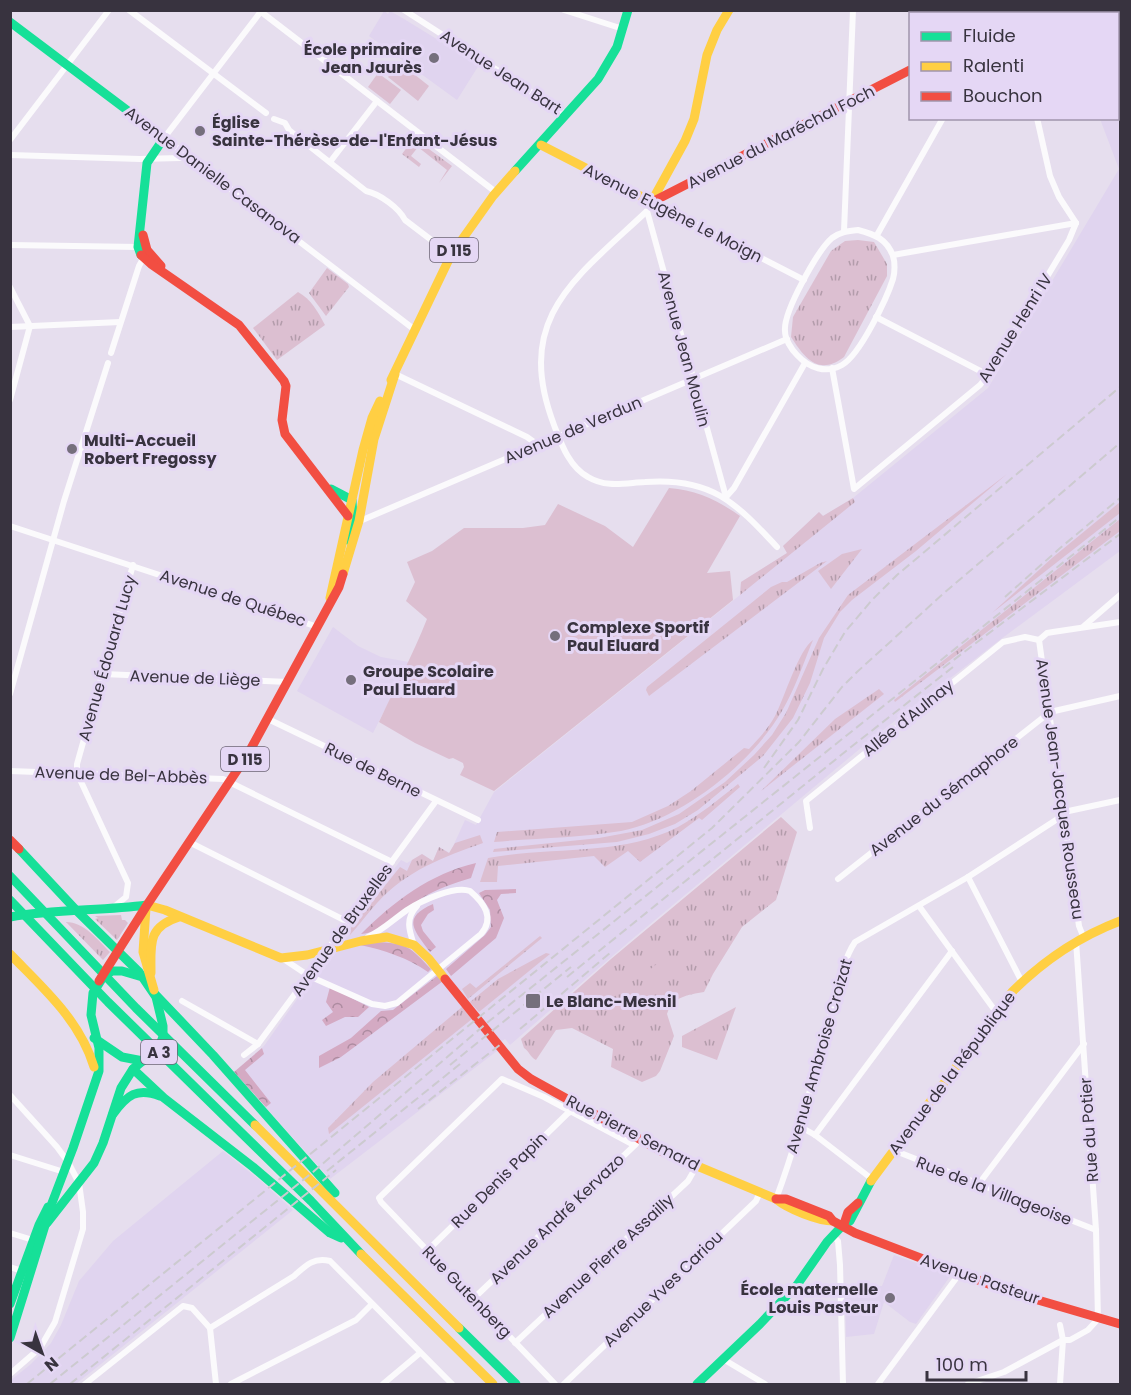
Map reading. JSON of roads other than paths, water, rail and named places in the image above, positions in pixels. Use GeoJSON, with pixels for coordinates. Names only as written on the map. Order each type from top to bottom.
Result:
{"type":"FeatureCollection","features":[{"type":"Feature","properties":{"kind":"main road","name":"D 115"},"geometry":{"type":"LineString","coordinates":[[329,604],[331,586],[354,518],[352,500],[372,418],[451,255],[477,216],[607,67],[623,29],[628,10]]}},
{"type":"Feature","properties":{"kind":"main road"},"geometry":{"type":"LineString","coordinates":[[652,202],[663,191],[694,119],[707,55],[717,30],[729,10]]}},
{"type":"Feature","properties":{"kind":"main road","name":"Avenue Danielle Casanova"},"geometry":{"type":"LineString","coordinates":[[10,22],[164,138]]}},
{"type":"Feature","properties":{"kind":"main road","name":"Avenue du Maréchal Foch"},"geometry":{"type":"LineString","coordinates":[[663,191],[849,103],[909,71]]}},
{"type":"Feature","properties":{"kind":"main road"},"geometry":{"type":"LineString","coordinates":[[164,138],[148,159],[144,181],[143,250],[173,279],[239,325],[284,381],[286,386],[283,428],[285,434],[354,518]]}},
{"type":"Feature","properties":{"kind":"main road","name":"Avenue Eugène Le Moign"},"geometry":{"type":"LineString","coordinates":[[541,145],[652,202]]}},
{"type":"Feature","properties":{"kind":"main road","name":"D 115"},"geometry":{"type":"LineString","coordinates":[[99,981],[230,782],[268,719],[339,587],[374,439],[395,374]]}},
{"type":"Feature","properties":{"kind":"main road"},"geometry":{"type":"LineString","coordinates":[[329,488],[352,500]]}},
{"type":"Feature","properties":{"kind":"main road"},"geometry":{"type":"LineString","coordinates":[[10,838],[76,910],[146,978]]}},
{"type":"Feature","properties":{"kind":"main road","name":"A 3"},"geometry":{"type":"LineString","coordinates":[[10,876],[136,1008],[325,1188]]}},
{"type":"Feature","properties":{"kind":"main road"},"geometry":{"type":"LineString","coordinates":[[53,884],[83,904],[108,910]]}},
{"type":"Feature","properties":{"kind":"main road","name":"A 3"},"geometry":{"type":"LineString","coordinates":[[10,900],[108,1002],[493,1384]]}},
{"type":"Feature","properties":{"kind":"main road","name":"D 115"},"geometry":{"type":"LineString","coordinates":[[147,905],[143,952],[146,978],[155,994]]}},
{"type":"Feature","properties":{"kind":"main road"},"geometry":{"type":"LineString","coordinates":[[10,915],[108,910],[147,905],[165,910],[281,958],[307,955],[361,941],[387,937],[414,945]]}},
{"type":"Feature","properties":{"kind":"main road"},"geometry":{"type":"LineString","coordinates":[[146,978],[152,936],[157,926],[179,916]]}},
{"type":"Feature","properties":{"kind":"main road","name":"Avenue de la République"},"geometry":{"type":"LineString","coordinates":[[697,1384],[796,1287],[843,1225],[844,1217],[858,1203],[893,1150],[996,1012],[1022,982],[1048,959],[1079,938],[1120,921]]}},
{"type":"Feature","properties":{"kind":"main road","name":"Rue Pierre Semard"},"geometry":{"type":"LineString","coordinates":[[414,945],[429,958],[518,1069],[531,1079],[637,1142],[760,1192],[783,1205],[825,1221],[843,1225]]}},
{"type":"Feature","properties":{"kind":"main road"},"geometry":{"type":"LineString","coordinates":[[10,954],[64,1012],[131,1065],[166,1100],[253,1167],[330,1233],[347,1240]]}},
{"type":"Feature","properties":{"kind":"main road"},"geometry":{"type":"LineString","coordinates":[[10,1304],[39,1225],[68,1162],[99,1070],[97,1039],[90,1009],[91,999],[99,981],[111,970],[127,970],[146,978]]}},
{"type":"Feature","properties":{"kind":"main road"},"geometry":{"type":"LineString","coordinates":[[155,994],[213,1054],[325,1188],[336,1194],[338,1209],[516,1384]]}},
{"type":"Feature","properties":{"kind":"main road"},"geometry":{"type":"LineString","coordinates":[[47,1223],[76,1179],[99,1152],[120,1088],[131,1065],[143,1061],[154,1053],[164,1038],[155,994]]}},
{"type":"Feature","properties":{"kind":"main road"},"geometry":{"type":"LineString","coordinates":[[64,1012],[92,1054],[95,1082]]}},
{"type":"Feature","properties":{"kind":"main road"},"geometry":{"type":"LineString","coordinates":[[112,1114],[123,1100],[133,1094],[150,1092],[166,1100]]}},
{"type":"Feature","properties":{"kind":"main road"},"geometry":{"type":"LineString","coordinates":[[10,1338],[47,1223],[50,1205]]}},
{"type":"Feature","properties":{"kind":"main road","name":"Avenue Pasteur"},"geometry":{"type":"LineString","coordinates":[[843,1225],[1007,1291],[1120,1324]]}},
{"type":"Feature","properties":{"kind":"street"},"geometry":{"type":"LineString","coordinates":[[10,140],[109,10]]}},
{"type":"Feature","properties":{"kind":"street"},"geometry":{"type":"LineString","coordinates":[[129,10],[266,113]]}},
{"type":"Feature","properties":{"kind":"street","name":"Avenue Jean Bart"},"geometry":{"type":"LineString","coordinates":[[404,10],[567,115]]}},
{"type":"Feature","properties":{"kind":"street"},"geometry":{"type":"LineString","coordinates":[[564,10],[623,29]]}},
{"type":"Feature","properties":{"kind":"street"},"geometry":{"type":"LineString","coordinates":[[844,231],[853,10]]}},
{"type":"Feature","properties":{"kind":"street"},"geometry":{"type":"LineString","coordinates":[[164,138],[261,11],[497,193]]}},
{"type":"Feature","properties":{"kind":"street"},"geometry":{"type":"LineString","coordinates":[[330,162],[377,101]]}},
{"type":"Feature","properties":{"kind":"street"},"geometry":{"type":"LineString","coordinates":[[273,119],[285,123],[289,130],[366,191],[375,193],[402,214],[405,220],[451,255]]}},
{"type":"Feature","properties":{"kind":"street"},"geometry":{"type":"LineString","coordinates":[[877,235],[942,120]]}},
{"type":"Feature","properties":{"kind":"street"},"geometry":{"type":"LineString","coordinates":[[893,255],[1076,223],[1059,197],[1050,176],[1037,120]]}},
{"type":"Feature","properties":{"kind":"street","name":"Avenue Danielle Casanova"},"geometry":{"type":"LineString","coordinates":[[164,138],[415,330]]}},
{"type":"Feature","properties":{"kind":"street"},"geometry":{"type":"LineString","coordinates":[[10,155],[148,159],[180,158],[184,154]]}},
{"type":"Feature","properties":{"kind":"street"},"geometry":{"type":"LineString","coordinates":[[652,202],[647,211],[591,263],[562,296],[549,318],[540,351],[541,371],[544,394],[559,437],[572,463],[586,477],[611,485],[669,480],[685,482],[726,497],[747,515],[777,547]]}},
{"type":"Feature","properties":{"kind":"street","name":"Avenue Eugène Le Moign"},"geometry":{"type":"LineString","coordinates":[[652,202],[804,280]]}},
{"type":"Feature","properties":{"kind":"street","name":"Avenue Jean Moulin"},"geometry":{"type":"LineString","coordinates":[[647,211],[726,497]]}},
{"type":"Feature","properties":{"kind":"street","name":"Avenue Henri IV"},"geometry":{"type":"LineString","coordinates":[[832,368],[854,489],[953,408],[988,375],[1069,240],[1076,223]]}},
{"type":"Feature","properties":{"kind":"street"},"geometry":{"type":"LineString","coordinates":[[858,230],[877,235],[893,255],[894,278],[876,317],[854,354],[844,365],[825,370],[805,363],[795,353],[787,339],[785,331],[787,315],[822,248],[844,231],[858,230]]}},
{"type":"Feature","properties":{"kind":"street"},"geometry":{"type":"LineString","coordinates":[[10,245],[143,250],[111,353]]}},
{"type":"Feature","properties":{"kind":"street"},"geometry":{"type":"LineString","coordinates":[[10,287],[30,326],[10,400]]}},
{"type":"Feature","properties":{"kind":"street"},"geometry":{"type":"LineString","coordinates":[[876,317],[988,375]]}},
{"type":"Feature","properties":{"kind":"street"},"geometry":{"type":"LineString","coordinates":[[10,327],[120,322]]}},
{"type":"Feature","properties":{"kind":"street","name":"Avenue de Verdun"},"geometry":{"type":"LineString","coordinates":[[354,518],[559,437],[787,339]]}},
{"type":"Feature","properties":{"kind":"street"},"geometry":{"type":"LineString","coordinates":[[10,694],[53,539],[108,363]]}},
{"type":"Feature","properties":{"kind":"street"},"geometry":{"type":"LineString","coordinates":[[726,497],[734,488],[805,363]]}},
{"type":"Feature","properties":{"kind":"street"},"geometry":{"type":"LineString","coordinates":[[395,374],[527,437],[538,445]]}},
{"type":"Feature","properties":{"kind":"street","name":"Avenue de Québec"},"geometry":{"type":"LineString","coordinates":[[10,526],[318,627]]}},
{"type":"Feature","properties":{"kind":"street","name":"Avenue Édouard Lucy"},"geometry":{"type":"LineString","coordinates":[[77,773],[77,764],[133,565]]}},
{"type":"Feature","properties":{"kind":"street"},"geometry":{"type":"LineString","coordinates":[[1084,627],[1120,595]]}},
{"type":"Feature","properties":{"kind":"street"},"geometry":{"type":"LineString","coordinates":[[1039,640],[1047,633],[1120,622]]}},
{"type":"Feature","properties":{"kind":"street","name":"Allée d'Aulnay"},"geometry":{"type":"LineString","coordinates":[[810,828],[806,801],[1003,642],[1025,637],[1039,640]]}},
{"type":"Feature","properties":{"kind":"street","name":"Avenue Jean-Jacques Rousseau"},"geometry":{"type":"LineString","coordinates":[[1039,640],[1079,938]]}},
{"type":"Feature","properties":{"kind":"street","name":"Avenue de Liège"},"geometry":{"type":"LineString","coordinates":[[103,674],[288,682]]}},
{"type":"Feature","properties":{"kind":"street"},"geometry":{"type":"LineString","coordinates":[[1050,712],[1120,696]]}},
{"type":"Feature","properties":{"kind":"street","name":"Avenue du Sémaphore"},"geometry":{"type":"LineString","coordinates":[[838,879],[1050,712]]}},
{"type":"Feature","properties":{"kind":"street","name":"Rue de Berne"},"geometry":{"type":"LineString","coordinates":[[268,719],[478,820]]}},
{"type":"Feature","properties":{"kind":"street","name":"Avenue de Bel-Abbès"},"geometry":{"type":"LineString","coordinates":[[10,771],[223,779],[392,862]]}},
{"type":"Feature","properties":{"kind":"street"},"geometry":{"type":"LineString","coordinates":[[77,773],[128,883],[126,897],[118,905],[108,910]]}},
{"type":"Feature","properties":{"kind":"street","name":"Avenue Ambroise Croizat"},"geometry":{"type":"LineString","coordinates":[[776,1199],[850,949],[855,942],[969,877],[1064,814],[1120,800]]}},
{"type":"Feature","properties":{"kind":"street","name":"Avenue de Bruxelles"},"geometry":{"type":"LineString","coordinates":[[244,1055],[258,1044],[435,801]]}},
{"type":"Feature","properties":{"kind":"street"},"geometry":{"type":"LineString","coordinates":[[189,843],[348,922]]}},
{"type":"Feature","properties":{"kind":"street"},"geometry":{"type":"LineString","coordinates":[[969,877],[1022,982]]}},
{"type":"Feature","properties":{"kind":"street"},"geometry":{"type":"LineString","coordinates":[[281,958],[309,976],[372,1004],[389,1006],[397,1003],[481,934],[488,923],[486,911],[473,893],[466,889],[456,889],[405,912],[382,930],[361,941]]}},
{"type":"Feature","properties":{"kind":"street"},"geometry":{"type":"LineString","coordinates":[[414,945],[408,925],[410,915],[420,904]]}},
{"type":"Feature","properties":{"kind":"street"},"geometry":{"type":"LineString","coordinates":[[919,906],[996,1012]]}},
{"type":"Feature","properties":{"kind":"street","name":"Rue du Potier"},"geometry":{"type":"LineString","coordinates":[[1079,938],[1096,1230],[1098,1319]]}},
{"type":"Feature","properties":{"kind":"street"},"geometry":{"type":"LineString","coordinates":[[815,1134],[952,951]]}},
{"type":"Feature","properties":{"kind":"street"},"geometry":{"type":"LineString","coordinates":[[182,1002],[258,1044]]}},
{"type":"Feature","properties":{"kind":"street"},"geometry":{"type":"LineString","coordinates":[[978,1185],[1084,1044]]}},
{"type":"Feature","properties":{"kind":"street","name":"Rue Pierre Semard"},"geometry":{"type":"LineString","coordinates":[[379,1199],[384,1191],[502,1079],[637,1142]]}},
{"type":"Feature","properties":{"kind":"street"},"geometry":{"type":"LineString","coordinates":[[10,1095],[68,1162],[76,1179],[83,1212],[83,1229],[55,1322],[40,1348],[10,1374]]}},
{"type":"Feature","properties":{"kind":"street","name":"Rue Denis Papin"},"geometry":{"type":"LineString","coordinates":[[427,1251],[572,1111]]}},
{"type":"Feature","properties":{"kind":"street"},"geometry":{"type":"LineString","coordinates":[[799,1126],[815,1134],[872,1179]]}},
{"type":"Feature","properties":{"kind":"street","name":"Avenue André Kervazo"},"geometry":{"type":"LineString","coordinates":[[473,1299],[637,1142]]}},
{"type":"Feature","properties":{"kind":"street","name":"Rue de la Villageoise"},"geometry":{"type":"LineString","coordinates":[[893,1150],[1096,1230]]}},
{"type":"Feature","properties":{"kind":"street"},"geometry":{"type":"LineString","coordinates":[[10,1155],[64,1172],[76,1179]]}},
{"type":"Feature","properties":{"kind":"street","name":"Avenue Pierre Assailly"},"geometry":{"type":"LineString","coordinates":[[515,1342],[688,1181],[696,1167]]}},
{"type":"Feature","properties":{"kind":"street","name":"Avenue Yves Cariou"},"geometry":{"type":"LineString","coordinates":[[564,1384],[756,1201],[760,1192]]}},
{"type":"Feature","properties":{"kind":"street","name":"Rue Gutenberg"},"geometry":{"type":"LineString","coordinates":[[379,1199],[555,1384]]}},
{"type":"Feature","properties":{"kind":"street"},"geometry":{"type":"LineString","coordinates":[[10,1233],[33,1240]]}},
{"type":"Feature","properties":{"kind":"street"},"geometry":{"type":"LineString","coordinates":[[833,1236],[838,1241],[840,1265],[843,1384]]}},
{"type":"Feature","properties":{"kind":"street"},"geometry":{"type":"LineString","coordinates":[[210,1328],[321,1258],[330,1261],[452,1384]]}},
{"type":"Feature","properties":{"kind":"street"},"geometry":{"type":"LineString","coordinates":[[10,1267],[22,1270]]}},
{"type":"Feature","properties":{"kind":"street"},"geometry":{"type":"LineString","coordinates":[[878,1384],[960,1274]]}},
{"type":"Feature","properties":{"kind":"street"},"geometry":{"type":"LineString","coordinates":[[231,1384],[356,1320],[372,1304]]}},
{"type":"Feature","properties":{"kind":"street"},"geometry":{"type":"LineString","coordinates":[[85,1384],[183,1306],[192,1308],[210,1328],[216,1384]]}},
{"type":"Feature","properties":{"kind":"street"},"geometry":{"type":"LineString","coordinates":[[968,1384],[1013,1368],[1063,1340],[1070,1340],[1088,1330],[1098,1319]]}},
{"type":"Feature","properties":{"kind":"street"},"geometry":{"type":"LineString","coordinates":[[1060,1325],[1063,1340],[1060,1384]]}},
{"type":"Feature","properties":{"kind":"street"},"geometry":{"type":"LineString","coordinates":[[386,1382],[420,1353]]}},
{"type":"Feature","properties":{"kind":"street"},"geometry":{"type":"LineString","coordinates":[[723,1359],[765,1384]]}},
{"type":"Feature","properties":{"kind":"railway"},"geometry":{"type":"LineString","coordinates":[[764,768],[798,720],[823,669],[845,632],[872,600],[897,575],[1120,387]]}},
{"type":"Feature","properties":{"kind":"railway"},"geometry":{"type":"LineString","coordinates":[[27,1384],[712,828],[799,742],[842,687],[857,672],[944,593],[1120,443]]}},
{"type":"Feature","properties":{"kind":"railway"},"geometry":{"type":"LineString","coordinates":[[1005,597],[1120,498]]}},
{"type":"Feature","properties":{"kind":"railway"},"geometry":{"type":"LineString","coordinates":[[50,1384],[313,1172],[488,1022],[1120,517]]}},
{"type":"Feature","properties":{"kind":"railway"},"geometry":{"type":"LineString","coordinates":[[943,668],[1120,534]]}},
{"type":"Feature","properties":{"kind":"railway"},"geometry":{"type":"LineString","coordinates":[[567,977],[953,667]]}},
{"type":"Feature","properties":{"kind":"railway"},"geometry":{"type":"LineString","coordinates":[[520,1029],[610,953]]}},
{"type":"Feature","properties":{"kind":"railway"},"geometry":{"type":"LineString","coordinates":[[450,1065],[571,967]]}},
{"type":"Feature","properties":{"kind":"railway"},"geometry":{"type":"LineString","coordinates":[[418,1109],[501,1044]]}},
{"type":"Feature","properties":{"kind":"railway"},"geometry":{"type":"LineString","coordinates":[[327,1171],[460,1064]]}},
{"type":"Feature","properties":{"kind":"railway"},"geometry":{"type":"LineString","coordinates":[[70,1384],[336,1170]]}},
{"type":"Feature","properties":{"kind":"place","name":"École primaire Jean Jaurès"},"geometry":{"type":"Point","coordinates":[434,58]}},
{"type":"Feature","properties":{"kind":"place","name":"Église Sainte-Thérèse-de-l'Enfant-Jésus"},"geometry":{"type":"Point","coordinates":[200,131]}},
{"type":"Feature","properties":{"kind":"place","name":"Multi-Accueil Robert Fregossy"},"geometry":{"type":"Point","coordinates":[72,449]}},
{"type":"Feature","properties":{"kind":"place","name":"Complexe Sportif Paul Eluard"},"geometry":{"type":"Point","coordinates":[555,636]}},
{"type":"Feature","properties":{"kind":"place","name":"Groupe Scolaire Paul Eluard"},"geometry":{"type":"Point","coordinates":[351,680]}},
{"type":"Feature","properties":{"kind":"place","name":"Le Blanc-Mesnil"},"geometry":{"type":"Point","coordinates":[533,1001]}},
{"type":"Feature","properties":{"kind":"place","name":"École maternelle Louis Pasteur"},"geometry":{"type":"Point","coordinates":[890,1298]}}]}
